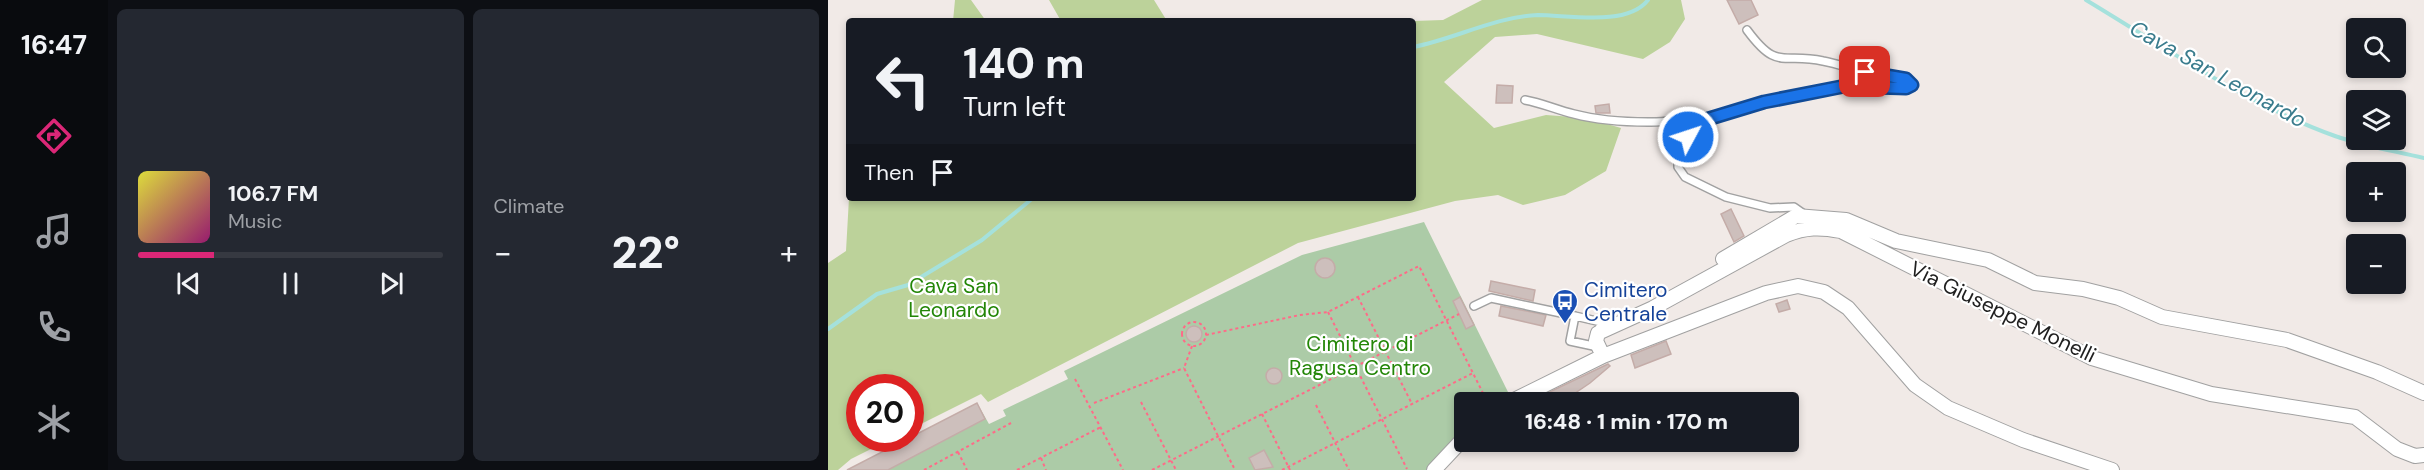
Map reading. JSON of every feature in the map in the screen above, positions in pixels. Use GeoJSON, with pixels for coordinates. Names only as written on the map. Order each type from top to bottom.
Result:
{"type":"FeatureCollection","features":[{"type":"Feature","properties":{"kind":"street"},"geometry":{"type":"LineString","coordinates":[[1653,308],[1667,291],[1751,243],[1787,219],[1806,216],[1846,220],[1896,241],[1988,260],[2035,283],[2084,289],[2119,298],[2162,317],[2287,340],[2377,372],[2424,393]]}},
{"type":"Feature","properties":{"kind":"street","name":"Via Giuseppe Monelli"},"geometry":{"type":"LineString","coordinates":[[1598,333],[1653,308],[1786,235],[1807,227],[1841,231],[2092,358],[2211,394],[2355,417],[2397,449],[2415,456],[2424,455]]}},
{"type":"Feature","properties":{"kind":"street"},"geometry":{"type":"LineString","coordinates":[[1528,392],[1600,352],[1766,293],[1798,286],[1811,288],[1836,298],[1848,308],[1907,377],[1948,408],[2023,440],[2112,470]]}},
{"type":"Feature","properties":{"kind":"street"},"geometry":{"type":"LineString","coordinates":[[1598,333],[1600,352]]}},
{"type":"Feature","properties":{"kind":"street"},"geometry":{"type":"LineString","coordinates":[[1434,470],[1454,449]]}},
{"type":"Feature","properties":{"kind":"lane"},"geometry":{"type":"LineString","coordinates":[[1747,30],[1761,50],[1779,59],[1821,60],[1865,72],[1906,79],[1912,85],[1906,88],[1845,86],[1764,102],[1708,119],[1688,137],[1678,154],[1678,167],[1685,177],[1726,197],[1770,208],[1794,207],[1806,216]]}},
{"type":"Feature","properties":{"kind":"lane"},"geometry":{"type":"LineString","coordinates":[[1525,100],[1548,104],[1574,114],[1610,119],[1650,122],[1691,116],[1708,119]]}},
{"type":"Feature","properties":{"kind":"lane"},"geometry":{"type":"LineString","coordinates":[[1474,306],[1491,298],[1575,316],[1601,322],[1598,333]]}},
{"type":"Feature","properties":{"kind":"lane"},"geometry":{"type":"LineString","coordinates":[[1575,316],[1570,341],[1600,352]]}},
{"type":"Feature","properties":{"kind":"path"},"geometry":{"type":"LineString","coordinates":[[1206,335],[1300,315],[1328,312],[1419,266],[1482,392]]}},
{"type":"Feature","properties":{"kind":"path"},"geometry":{"type":"LineString","coordinates":[[1358,297],[1412,404]]}},
{"type":"Feature","properties":{"kind":"path"},"geometry":{"type":"LineString","coordinates":[[1328,312],[1407,469]]}},
{"type":"Feature","properties":{"kind":"path"},"geometry":{"type":"LineString","coordinates":[[1152,470],[1459,314]]}},
{"type":"Feature","properties":{"kind":"path"},"geometry":{"type":"LineString","coordinates":[[1197,322],[1204,327],[1206,335],[1203,342],[1192,346],[1182,339],[1182,332],[1186,325],[1197,322]]}},
{"type":"Feature","properties":{"kind":"path"},"geometry":{"type":"LineString","coordinates":[[1192,346],[1184,368],[1235,470]]}},
{"type":"Feature","properties":{"kind":"path"},"geometry":{"type":"LineString","coordinates":[[1094,403],[1184,368]]}},
{"type":"Feature","properties":{"kind":"path"},"geometry":{"type":"LineString","coordinates":[[1282,470],[1473,373]]}},
{"type":"Feature","properties":{"kind":"path"},"geometry":{"type":"LineString","coordinates":[[1075,379],[1123,470]]}},
{"type":"Feature","properties":{"kind":"path"},"geometry":{"type":"LineString","coordinates":[[1141,402],[1176,470]]}},
{"type":"Feature","properties":{"kind":"path"},"geometry":{"type":"LineString","coordinates":[[1316,405],[1349,470]]}},
{"type":"Feature","properties":{"kind":"path"},"geometry":{"type":"LineString","coordinates":[[1262,414],[1289,468]]}},
{"type":"Feature","properties":{"kind":"path"},"geometry":{"type":"LineString","coordinates":[[924,470],[1011,423]]}},
{"type":"Feature","properties":{"kind":"path"},"geometry":{"type":"LineString","coordinates":[[1017,470],[1101,428]]}},
{"type":"Feature","properties":{"kind":"path"},"geometry":{"type":"LineString","coordinates":[[958,452],[967,470]]}},
{"type":"Feature","properties":{"kind":"path"},"geometry":{"type":"LineString","coordinates":[[1041,458],[1046,470]]}},
{"type":"Feature","properties":{"kind":"green space"},"geometry":{"type":"Polygon","coordinates":[[[955,0],[971,0],[984,18],[953,18],[955,0]]]}},
{"type":"Feature","properties":{"kind":"green space"},"geometry":{"type":"Polygon","coordinates":[[[1049,0],[1154,0],[1165,18],[1059,18],[1049,0]]]}},
{"type":"Feature","properties":{"kind":"green space","name":"Cava San Leonardo"},"geometry":{"type":"Polygon","coordinates":[[[1482,0],[1681,0],[1685,19],[1670,42],[1643,59],[1537,34],[1495,37],[1444,82],[1494,128],[1546,115],[1586,118],[1621,128],[1606,171],[1565,195],[1523,205],[1498,195],[1455,201],[1298,243],[988,402],[981,394],[924,422],[924,374],[846,374],[846,452],[865,452],[851,459],[838,470],[828,470],[828,263],[846,251],[849,201],[1416,201],[1416,21],[1443,20],[1482,0]]]}},
{"type":"Feature","properties":{"kind":"green space","name":"Cimitero di Ragusa Centro"},"geometry":{"type":"Polygon","coordinates":[[[1424,222],[1508,392],[1454,392],[1454,442],[1426,470],[849,470],[883,452],[924,452],[924,431],[977,403],[989,424],[1006,416],[1003,410],[1068,379],[1064,371],[1302,255],[1424,222]]]}},
{"type":"Feature","properties":{"kind":"building"},"geometry":{"type":"Polygon","coordinates":[[[1727,0],[1751,0],[1758,15],[1739,24],[1727,0]]]}},
{"type":"Feature","properties":{"kind":"building"},"geometry":{"type":"Polygon","coordinates":[[[1497,85],[1513,86],[1512,103],[1496,103],[1497,85]]]}},
{"type":"Feature","properties":{"kind":"building"},"geometry":{"type":"Polygon","coordinates":[[[1609,104],[1610,113],[1596,113],[1595,106],[1609,104]]]}},
{"type":"Feature","properties":{"kind":"building"},"geometry":{"type":"Polygon","coordinates":[[[1731,209],[1744,236],[1734,242],[1721,214],[1731,209]]]}},
{"type":"Feature","properties":{"kind":"building"},"geometry":{"type":"Polygon","coordinates":[[[1325,258],[1332,261],[1335,268],[1332,275],[1325,278],[1318,275],[1315,268],[1318,261],[1325,258]]]}},
{"type":"Feature","properties":{"kind":"building"},"geometry":{"type":"Polygon","coordinates":[[[1491,281],[1535,290],[1533,301],[1489,291],[1491,281]]]}},
{"type":"Feature","properties":{"kind":"building"},"geometry":{"type":"Polygon","coordinates":[[[1460,297],[1474,325],[1466,329],[1453,301],[1460,297]]]}},
{"type":"Feature","properties":{"kind":"building"},"geometry":{"type":"Polygon","coordinates":[[[1787,300],[1790,309],[1779,312],[1776,304],[1787,300]]]}},
{"type":"Feature","properties":{"kind":"building"},"geometry":{"type":"Polygon","coordinates":[[[1501,306],[1546,315],[1543,326],[1499,316],[1501,306]]]}},
{"type":"Feature","properties":{"kind":"building"},"geometry":{"type":"Polygon","coordinates":[[[1191,326],[1197,326],[1202,334],[1200,340],[1191,342],[1186,337],[1186,331],[1191,326]]]}},
{"type":"Feature","properties":{"kind":"building"},"geometry":{"type":"Polygon","coordinates":[[[1666,341],[1671,354],[1635,368],[1631,355],[1666,341]]]}},
{"type":"Feature","properties":{"kind":"building"},"geometry":{"type":"Polygon","coordinates":[[[1608,364],[1610,366],[1577,392],[1550,392],[1608,364]]]}},
{"type":"Feature","properties":{"kind":"building"},"geometry":{"type":"Polygon","coordinates":[[[1271,368],[1277,368],[1282,376],[1280,382],[1271,384],[1266,379],[1266,373],[1271,368]]]}},
{"type":"Feature","properties":{"kind":"building"},"geometry":{"type":"Polygon","coordinates":[[[977,403],[985,419],[924,451],[924,430],[977,403]]]}},
{"type":"Feature","properties":{"kind":"building"},"geometry":{"type":"Polygon","coordinates":[[[1264,450],[1273,467],[1255,470],[1249,458],[1264,450]]]}},
{"type":"Feature","properties":{"kind":"building"},"geometry":{"type":"Polygon","coordinates":[[[882,452],[922,452],[888,470],[847,470],[882,452]]]}},
{"type":"Feature","properties":{"kind":"waterway","name":"Cava San Leonardo"},"geometry":{"type":"LineString","coordinates":[[1416,46],[1522,17],[1538,15],[1612,17],[1626,14],[1648,0]]}},
{"type":"Feature","properties":{"kind":"waterway","name":"Cava San Leonardo"},"geometry":{"type":"LineString","coordinates":[[2086,0],[2238,92],[2302,123],[2346,140],[2424,158]]}},
{"type":"Feature","properties":{"kind":"waterway","name":"Cava San Leonardo"},"geometry":{"type":"LineString","coordinates":[[828,329],[877,294],[908,285],[982,240],[1029,201]]}},
{"type":"Feature","properties":{"kind":"place","name":"Cimitero Centrale"},"geometry":{"type":"Point","coordinates":[1565,325]}},
{"type":"Feature","properties":{"kind":"route"},"geometry":{"type":"LineString","coordinates":[[1688,137],[1708,119],[1764,102],[1845,86],[1906,88],[1912,85],[1906,79],[1865,72]]}}]}
